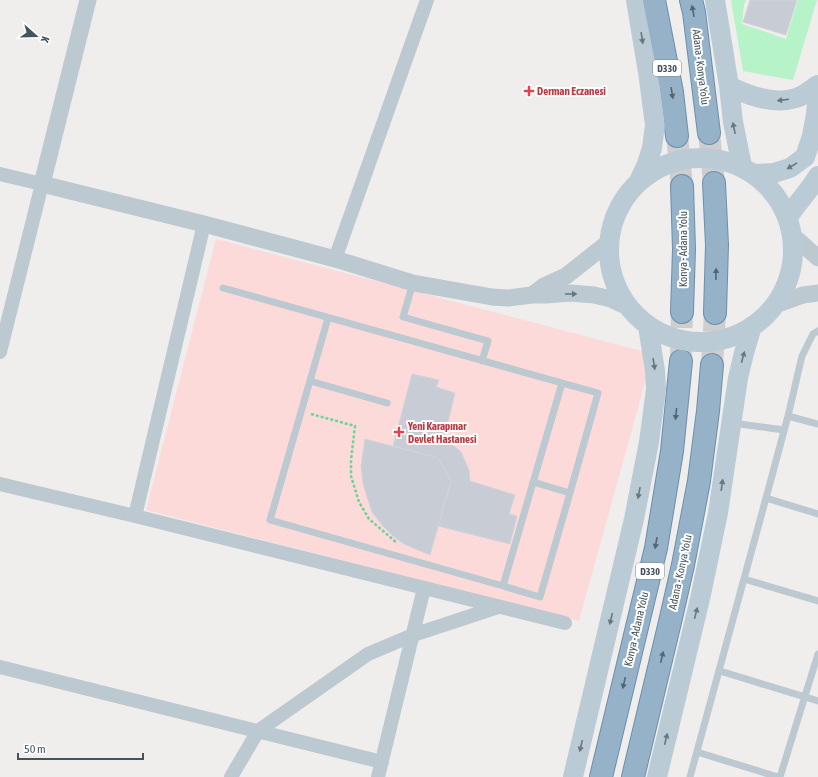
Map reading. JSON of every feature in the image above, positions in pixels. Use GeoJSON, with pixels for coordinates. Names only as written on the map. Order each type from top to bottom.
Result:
{"type":"FeatureCollection","features":[{"type":"Feature","properties":{"kind":"highway","name":"D330"},"geometry":{"type":"LineString","coordinates":[[654,0],[672,92],[677,136]]}},
{"type":"Feature","properties":{"kind":"highway","name":"Adana - Konya Yolu"},"geometry":{"type":"LineString","coordinates":[[691,0],[694,12],[710,133]]}},
{"type":"Feature","properties":{"kind":"highway"},"geometry":{"type":"LineString","coordinates":[[714,183],[717,245],[715,313]]}},
{"type":"Feature","properties":{"kind":"highway","name":"Konya - Adana Yolu"},"geometry":{"type":"LineString","coordinates":[[682,186],[684,249],[682,312]]}},
{"type":"Feature","properties":{"kind":"highway","name":"Konya - Adana Yolu"},"geometry":{"type":"LineString","coordinates":[[601,777],[656,548],[672,451],[681,361]]}},
{"type":"Feature","properties":{"kind":"highway","name":"Adana - Konya Yolu"},"geometry":{"type":"LineString","coordinates":[[633,777],[683,564],[699,481],[712,365]]}},
{"type":"Feature","properties":{"kind":"main road"},"geometry":{"type":"LineString","coordinates":[[636,0],[655,125],[652,148],[640,181]]}},
{"type":"Feature","properties":{"kind":"main road"},"geometry":{"type":"LineString","coordinates":[[715,0],[729,86],[733,122],[748,170]]}},
{"type":"Feature","properties":{"kind":"main road"},"geometry":{"type":"LineString","coordinates":[[729,86],[742,92],[778,101],[797,98],[818,85]]}},
{"type":"Feature","properties":{"kind":"main road"},"geometry":{"type":"LineString","coordinates":[[748,170],[774,173],[790,168],[805,157],[812,136],[818,93]]}},
{"type":"Feature","properties":{"kind":"main road"},"geometry":{"type":"LineString","coordinates":[[689,158],[716,158],[730,161],[748,170],[765,182],[774,192],[782,204],[790,226],[794,244],[793,257],[791,271],[781,297],[763,318],[752,326],[740,333],[714,341],[686,341],[660,333],[648,326],[628,306],[615,283],[611,269],[609,242],[616,215],[622,202],[630,191],[650,173],[675,161],[689,158]]}},
{"type":"Feature","properties":{"kind":"main road"},"geometry":{"type":"LineString","coordinates":[[790,226],[818,176]]}},
{"type":"Feature","properties":{"kind":"main road"},"geometry":{"type":"LineString","coordinates":[[573,777],[634,519],[649,442],[656,389],[655,370],[648,326]]}},
{"type":"Feature","properties":{"kind":"main road"},"geometry":{"type":"LineString","coordinates":[[657,777],[700,599],[718,513],[730,423],[738,378],[752,326]]}},
{"type":"Feature","properties":{"kind":"street"},"geometry":{"type":"LineString","coordinates":[[0,352],[88,0]]}},
{"type":"Feature","properties":{"kind":"street"},"geometry":{"type":"LineString","coordinates":[[335,259],[427,0]]}},
{"type":"Feature","properties":{"kind":"street"},"geometry":{"type":"LineString","coordinates":[[0,174],[204,224],[335,259],[413,283],[503,298],[571,293],[594,295],[611,299],[628,306]]}},
{"type":"Feature","properties":{"kind":"street"},"geometry":{"type":"LineString","coordinates":[[135,516],[204,224]]}},
{"type":"Feature","properties":{"kind":"street"},"geometry":{"type":"LineString","coordinates":[[790,226],[818,258]]}},
{"type":"Feature","properties":{"kind":"street"},"geometry":{"type":"LineString","coordinates":[[532,295],[544,286],[566,276],[609,242]]}},
{"type":"Feature","properties":{"kind":"street"},"geometry":{"type":"LineString","coordinates":[[775,305],[803,295],[818,293]]}},
{"type":"Feature","properties":{"kind":"street"},"geometry":{"type":"LineString","coordinates":[[0,484],[565,622]]}},
{"type":"Feature","properties":{"kind":"street"},"geometry":{"type":"LineString","coordinates":[[378,777],[424,588]]}},
{"type":"Feature","properties":{"kind":"street"},"geometry":{"type":"LineString","coordinates":[[231,777],[258,731],[368,654],[413,635],[498,606]]}},
{"type":"Feature","properties":{"kind":"street"},"geometry":{"type":"LineString","coordinates":[[0,667],[382,762]]}},
{"type":"Feature","properties":{"kind":"lane"},"geometry":{"type":"LineString","coordinates":[[413,283],[403,318],[488,341],[482,361]]}},
{"type":"Feature","properties":{"kind":"lane"},"geometry":{"type":"LineString","coordinates":[[223,288],[598,393],[540,597],[270,520],[328,318]]}},
{"type":"Feature","properties":{"kind":"lane"},"geometry":{"type":"LineString","coordinates":[[690,777],[788,416],[802,356],[813,334],[818,331]]}},
{"type":"Feature","properties":{"kind":"lane"},"geometry":{"type":"LineString","coordinates":[[310,381],[387,403]]}},
{"type":"Feature","properties":{"kind":"lane"},"geometry":{"type":"LineString","coordinates":[[503,586],[562,383]]}},
{"type":"Feature","properties":{"kind":"lane"},"geometry":{"type":"LineString","coordinates":[[788,416],[818,424]]}},
{"type":"Feature","properties":{"kind":"lane"},"geometry":{"type":"LineString","coordinates":[[730,423],[784,430]]}},
{"type":"Feature","properties":{"kind":"lane"},"geometry":{"type":"LineString","coordinates":[[533,482],[570,493]]}},
{"type":"Feature","properties":{"kind":"lane"},"geometry":{"type":"LineString","coordinates":[[766,498],[818,514]]}},
{"type":"Feature","properties":{"kind":"lane"},"geometry":{"type":"LineString","coordinates":[[744,579],[818,601]]}},
{"type":"Feature","properties":{"kind":"lane"},"geometry":{"type":"LineString","coordinates":[[697,752],[779,777],[818,654]]}},
{"type":"Feature","properties":{"kind":"lane"},"geometry":{"type":"LineString","coordinates":[[720,670],[818,701]]}},
{"type":"Feature","properties":{"kind":"path"},"geometry":{"type":"LineString","coordinates":[[301,411],[355,426],[351,460],[351,476],[359,502],[369,519],[399,545],[395,556]]}},
{"type":"Feature","properties":{"kind":"shaded area","name":"Yeni Karapınar Devlet Hastanesi"},"geometry":{"type":"Polygon","coordinates":[[[216,239],[653,354],[579,621],[146,510],[216,239]]]}},
{"type":"Feature","properties":{"kind":"green space"},"geometry":{"type":"Polygon","coordinates":[[[731,0],[746,0],[742,24],[786,39],[798,0],[817,0],[793,80],[743,71],[731,0]]]}},
{"type":"Feature","properties":{"kind":"building"},"geometry":{"type":"Polygon","coordinates":[[[750,0],[797,0],[786,35],[743,22],[750,0]]]}},
{"type":"Feature","properties":{"kind":"building"},"geometry":{"type":"Polygon","coordinates":[[[412,374],[439,380],[436,387],[455,393],[443,442],[453,445],[461,452],[469,470],[470,481],[515,495],[509,514],[517,516],[510,544],[438,526],[451,481],[438,458],[393,446],[412,374]]]}},
{"type":"Feature","properties":{"kind":"building"},"geometry":{"type":"Polygon","coordinates":[[[365,439],[438,458],[451,481],[430,555],[404,544],[393,536],[372,512],[363,483],[361,466],[365,439]]]}},
{"type":"Feature","properties":{"kind":"tunnel"},"geometry":{"type":"LineString","coordinates":[[709,133],[714,183]]}},
{"type":"Feature","properties":{"kind":"tunnel"},"geometry":{"type":"LineString","coordinates":[[677,136],[682,186]]}},
{"type":"Feature","properties":{"kind":"tunnel"},"geometry":{"type":"LineString","coordinates":[[681,361],[682,312]]}},
{"type":"Feature","properties":{"kind":"tunnel"},"geometry":{"type":"LineString","coordinates":[[712,365],[715,313]]}},
{"type":"Feature","properties":{"kind":"place","name":"Derman Eczanesi"},"geometry":{"type":"Point","coordinates":[529,91]}},
{"type":"Feature","properties":{"kind":"place","name":"Yeni Karapınar Devlet Hastanesi"},"geometry":{"type":"Point","coordinates":[399,432]}}]}
